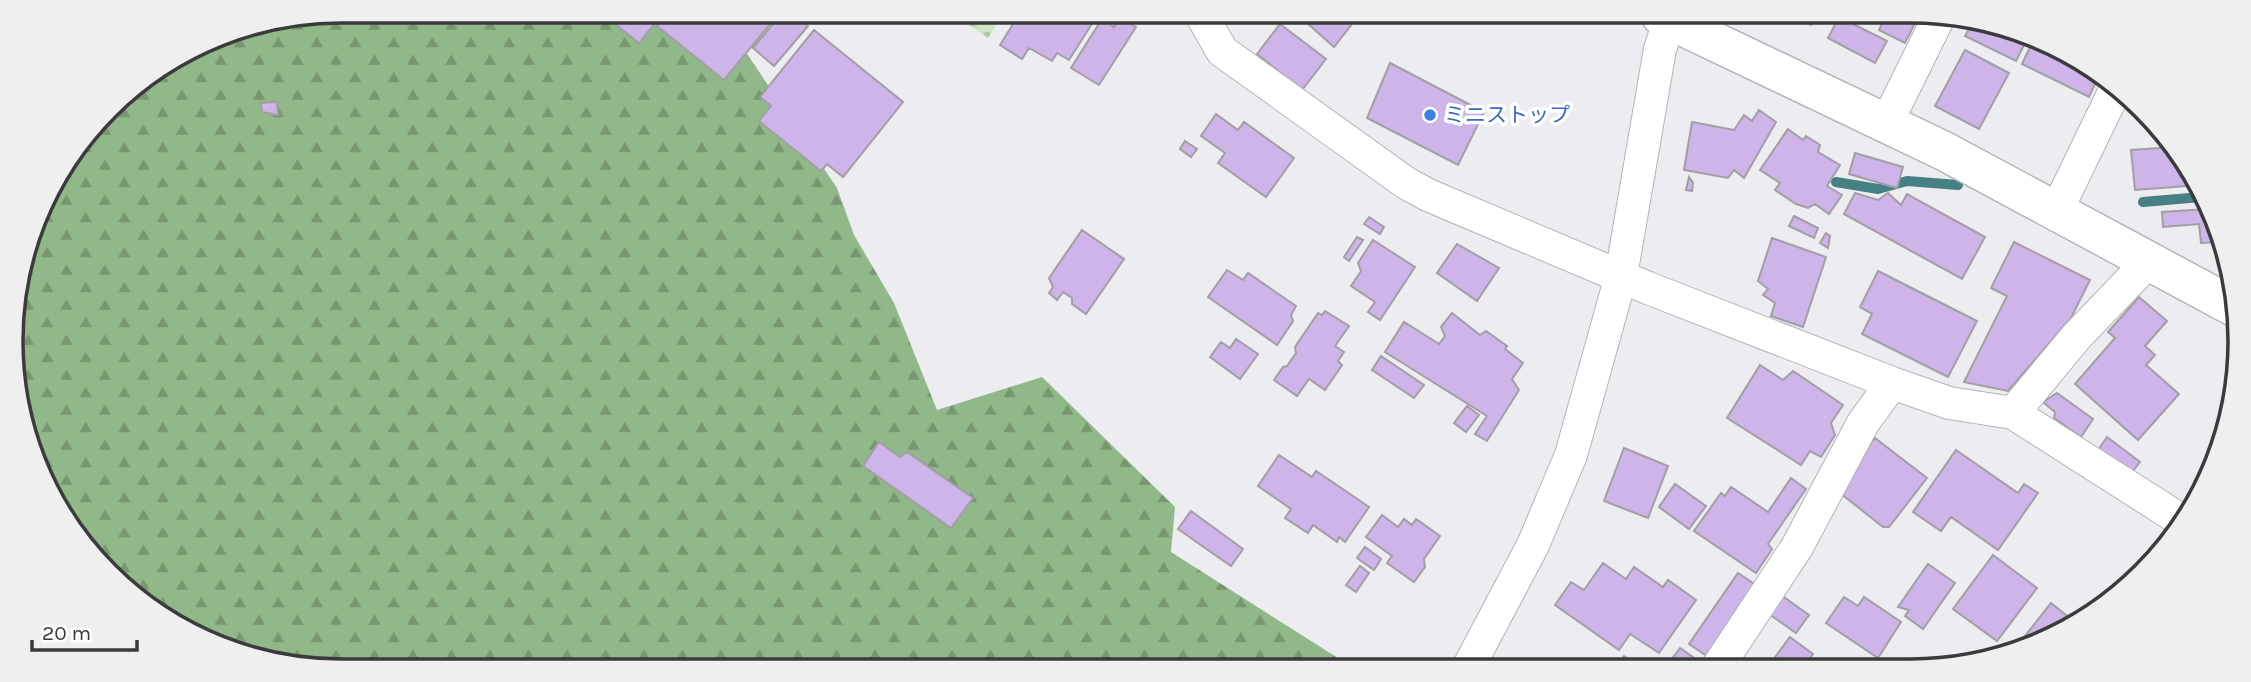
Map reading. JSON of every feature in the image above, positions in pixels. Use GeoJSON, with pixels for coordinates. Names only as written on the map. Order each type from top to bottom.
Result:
{"type":"FeatureCollection","features":[{"type":"Feature","properties":{"kind":"street"},"geometry":{"type":"LineString","coordinates":[[1206,23],[1222,51],[1406,183],[1621,276],[1892,383],[1949,403],[2012,413],[2175,517]]}},
{"type":"Feature","properties":{"kind":"street"},"geometry":{"type":"LineString","coordinates":[[1473,659],[1533,545],[1571,455],[1621,276],[1666,23]]}},
{"type":"Feature","properties":{"kind":"street"},"geometry":{"type":"LineString","coordinates":[[1679,23],[2057,210],[2226,303]]}},
{"type":"Feature","properties":{"kind":"street"},"geometry":{"type":"LineString","coordinates":[[1886,124],[1936,23]]}},
{"type":"Feature","properties":{"kind":"street"},"geometry":{"type":"LineString","coordinates":[[2057,210],[2113,96]]}},
{"type":"Feature","properties":{"kind":"street"},"geometry":{"type":"LineString","coordinates":[[2012,413],[2077,336],[2150,260]]}},
{"type":"Feature","properties":{"kind":"street"},"geometry":{"type":"LineString","coordinates":[[1723,659],[1797,547],[1863,423],[1892,383]]}},
{"type":"Feature","properties":{"kind":"green space"},"geometry":{"type":"Polygon","coordinates":[[[320,23],[726,23],[837,188],[854,235],[894,303],[937,410],[1042,377],[1175,507],[1171,552],[1339,659],[320,659],[279,653],[219,635],[164,606],[116,566],[76,518],[47,463],[25,383],[23,320],[29,279],[40,239],[56,200],[76,164],[102,131],[131,102],[164,76],[219,47],[279,29],[320,23]]]}},
{"type":"Feature","properties":{"kind":"green space"},"geometry":{"type":"Polygon","coordinates":[[[966,23],[998,23],[988,38],[966,23]]]}},
{"type":"Feature","properties":{"kind":"building"},"geometry":{"type":"Polygon","coordinates":[[[614,23],[655,23],[639,43],[614,23]]]}},
{"type":"Feature","properties":{"kind":"building"},"geometry":{"type":"Polygon","coordinates":[[[660,23],[771,23],[724,80],[657,26],[660,23]]]}},
{"type":"Feature","properties":{"kind":"building"},"geometry":{"type":"Polygon","coordinates":[[[774,23],[805,23],[808,26],[774,66],[753,48],[774,23]]]}},
{"type":"Feature","properties":{"kind":"building"},"geometry":{"type":"Polygon","coordinates":[[[1014,23],[1092,23],[1069,60],[1057,53],[1052,61],[1029,48],[1022,59],[1000,45],[1014,23]]]}},
{"type":"Feature","properties":{"kind":"building"},"geometry":{"type":"Polygon","coordinates":[[[1099,23],[1108,23],[1114,27],[1117,23],[1129,23],[1136,27],[1099,85],[1071,68],[1099,23]]]}},
{"type":"Feature","properties":{"kind":"building"},"geometry":{"type":"Polygon","coordinates":[[[1307,23],[1353,23],[1334,47],[1307,23]]]}},
{"type":"Feature","properties":{"kind":"building"},"geometry":{"type":"Polygon","coordinates":[[[1836,23],[1851,23],[1887,41],[1875,63],[1828,38],[1836,23]]]}},
{"type":"Feature","properties":{"kind":"building"},"geometry":{"type":"Polygon","coordinates":[[[1882,23],[1915,23],[1905,43],[1879,30],[1882,23]]]}},
{"type":"Feature","properties":{"kind":"building"},"geometry":{"type":"Polygon","coordinates":[[[1280,24],[1326,59],[1302,90],[1257,54],[1280,24]]]}},
{"type":"Feature","properties":{"kind":"building"},"geometry":{"type":"Polygon","coordinates":[[[1969,28],[2024,44],[2016,61],[1965,36],[1969,28]]]}},
{"type":"Feature","properties":{"kind":"building"},"geometry":{"type":"Polygon","coordinates":[[[814,30],[903,102],[843,177],[827,164],[821,171],[759,121],[771,106],[760,97],[814,30]]]}},
{"type":"Feature","properties":{"kind":"building"},"geometry":{"type":"Polygon","coordinates":[[[2030,46],[2069,65],[2096,83],[2089,97],[2022,64],[2030,46]]]}},
{"type":"Feature","properties":{"kind":"building"},"geometry":{"type":"Polygon","coordinates":[[[1965,50],[2009,73],[1979,129],[1935,106],[1965,50]]]}},
{"type":"Feature","properties":{"kind":"building"},"geometry":{"type":"Polygon","coordinates":[[[1390,63],[1484,112],[1458,165],[1367,118],[1390,63]]]}},
{"type":"Feature","properties":{"kind":"building"},"geometry":{"type":"Polygon","coordinates":[[[277,102],[278,115],[262,112],[261,103],[277,102]]]}},
{"type":"Feature","properties":{"kind":"building"},"geometry":{"type":"Polygon","coordinates":[[[1759,110],[1776,122],[1744,178],[1734,170],[1728,178],[1684,170],[1692,122],[1734,130],[1744,115],[1752,121],[1759,110]]]}},
{"type":"Feature","properties":{"kind":"building"},"geometry":{"type":"Polygon","coordinates":[[[1216,114],[1238,130],[1244,122],[1294,158],[1266,197],[1218,163],[1225,153],[1201,136],[1216,114]]]}},
{"type":"Feature","properties":{"kind":"building"},"geometry":{"type":"Polygon","coordinates":[[[1788,129],[1803,140],[1806,136],[1820,145],[1818,152],[1840,165],[1827,186],[1842,195],[1829,214],[1815,204],[1808,208],[1796,204],[1775,190],[1780,183],[1760,170],[1788,129]]]}},
{"type":"Feature","properties":{"kind":"building"},"geometry":{"type":"Polygon","coordinates":[[[1185,141],[1197,149],[1191,157],[1180,149],[1185,141]]]}},
{"type":"Feature","properties":{"kind":"building"},"geometry":{"type":"Polygon","coordinates":[[[2163,148],[2175,164],[2186,186],[2135,190],[2131,150],[2163,148]]]}},
{"type":"Feature","properties":{"kind":"building"},"geometry":{"type":"Polygon","coordinates":[[[1855,153],[1903,167],[1897,188],[1849,174],[1855,153]]]}},
{"type":"Feature","properties":{"kind":"building"},"geometry":{"type":"Polygon","coordinates":[[[1689,177],[1693,183],[1692,191],[1686,190],[1689,177]]]}},
{"type":"Feature","properties":{"kind":"building"},"geometry":{"type":"Polygon","coordinates":[[[1855,193],[1878,200],[1888,193],[1901,205],[1907,194],[1985,237],[1962,279],[1844,214],[1855,193]]]}},
{"type":"Feature","properties":{"kind":"building"},"geometry":{"type":"Polygon","coordinates":[[[2199,209],[2212,242],[2201,243],[2199,224],[2163,227],[2162,212],[2199,209]]]}},
{"type":"Feature","properties":{"kind":"building"},"geometry":{"type":"Polygon","coordinates":[[[1794,216],[1818,228],[1814,238],[1789,226],[1794,216]]]}},
{"type":"Feature","properties":{"kind":"building"},"geometry":{"type":"Polygon","coordinates":[[[1369,217],[1384,227],[1380,234],[1364,224],[1369,217]]]}},
{"type":"Feature","properties":{"kind":"building"},"geometry":{"type":"Polygon","coordinates":[[[1082,230],[1124,259],[1086,314],[1072,304],[1072,298],[1063,292],[1057,300],[1049,293],[1053,287],[1049,278],[1082,230]]]}},
{"type":"Feature","properties":{"kind":"building"},"geometry":{"type":"Polygon","coordinates":[[[1826,233],[1830,236],[1828,248],[1820,243],[1826,233]]]}},
{"type":"Feature","properties":{"kind":"building"},"geometry":{"type":"Polygon","coordinates":[[[1357,237],[1363,240],[1349,261],[1344,257],[1357,237]]]}},
{"type":"Feature","properties":{"kind":"building"},"geometry":{"type":"Polygon","coordinates":[[[1772,238],[1826,257],[1803,327],[1771,316],[1775,303],[1763,295],[1768,289],[1758,281],[1772,238]]]}},
{"type":"Feature","properties":{"kind":"building"},"geometry":{"type":"Polygon","coordinates":[[[1373,240],[1415,267],[1380,320],[1368,312],[1375,302],[1351,286],[1361,271],[1358,263],[1373,240]]]}},
{"type":"Feature","properties":{"kind":"building"},"geometry":{"type":"Polygon","coordinates":[[[2014,242],[2090,280],[2071,318],[2008,391],[1964,382],[2007,296],[1991,288],[2014,242]]]}},
{"type":"Feature","properties":{"kind":"building"},"geometry":{"type":"Polygon","coordinates":[[[1457,244],[1499,268],[1477,301],[1437,273],[1457,244]]]}},
{"type":"Feature","properties":{"kind":"building"},"geometry":{"type":"Polygon","coordinates":[[[1227,270],[1243,280],[1248,273],[1296,306],[1291,315],[1293,321],[1277,345],[1208,297],[1227,270]]]}},
{"type":"Feature","properties":{"kind":"building"},"geometry":{"type":"Polygon","coordinates":[[[1878,271],[1977,321],[1948,377],[1862,334],[1872,314],[1860,307],[1878,271]]]}},
{"type":"Feature","properties":{"kind":"building"},"geometry":{"type":"Polygon","coordinates":[[[2139,297],[2167,321],[2145,346],[2155,355],[2146,365],[2179,394],[2138,440],[2075,384],[2115,338],[2108,332],[2139,297]]]}},
{"type":"Feature","properties":{"kind":"building"},"geometry":{"type":"Polygon","coordinates":[[[1325,311],[1349,326],[1335,346],[1344,352],[1338,361],[1342,365],[1325,390],[1309,379],[1297,396],[1274,380],[1296,353],[1295,347],[1318,313],[1322,315],[1325,311]]]}},
{"type":"Feature","properties":{"kind":"building"},"geometry":{"type":"Polygon","coordinates":[[[1452,313],[1480,335],[1486,331],[1507,346],[1505,349],[1523,363],[1512,379],[1519,390],[1487,441],[1475,434],[1487,416],[1385,352],[1404,322],[1439,344],[1445,336],[1441,327],[1452,313]]]}},
{"type":"Feature","properties":{"kind":"building"},"geometry":{"type":"Polygon","coordinates":[[[1236,339],[1258,354],[1240,379],[1210,357],[1221,342],[1230,348],[1236,339]]]}},
{"type":"Feature","properties":{"kind":"building"},"geometry":{"type":"Polygon","coordinates":[[[1381,356],[1424,385],[1414,398],[1372,370],[1381,356]]]}},
{"type":"Feature","properties":{"kind":"building"},"geometry":{"type":"Polygon","coordinates":[[[1760,365],[1783,380],[1793,371],[1843,405],[1831,423],[1835,435],[1821,457],[1810,451],[1801,465],[1727,418],[1760,365]]]}},
{"type":"Feature","properties":{"kind":"building"},"geometry":{"type":"Polygon","coordinates":[[[2057,393],[2093,419],[2081,437],[2054,418],[2055,412],[2043,402],[2057,393]]]}},
{"type":"Feature","properties":{"kind":"building"},"geometry":{"type":"Polygon","coordinates":[[[1467,406],[1479,415],[1466,432],[1454,423],[1467,406]]]}},
{"type":"Feature","properties":{"kind":"building"},"geometry":{"type":"Polygon","coordinates":[[[2107,437],[2140,462],[2129,476],[2097,452],[2107,437]]]}},
{"type":"Feature","properties":{"kind":"building"},"geometry":{"type":"Polygon","coordinates":[[[1875,438],[1927,478],[1889,527],[1883,527],[1835,489],[1875,438]]]}},
{"type":"Feature","properties":{"kind":"building"},"geometry":{"type":"Polygon","coordinates":[[[879,442],[900,457],[907,452],[973,498],[951,528],[863,466],[879,442]]]}},
{"type":"Feature","properties":{"kind":"building"},"geometry":{"type":"Polygon","coordinates":[[[1624,448],[1668,466],[1648,518],[1604,501],[1624,448]]]}},
{"type":"Feature","properties":{"kind":"building"},"geometry":{"type":"Polygon","coordinates":[[[1956,450],[2018,493],[2024,484],[2038,493],[1998,550],[1951,517],[1941,531],[1913,512],[1956,450]]]}},
{"type":"Feature","properties":{"kind":"building"},"geometry":{"type":"Polygon","coordinates":[[[1279,455],[1312,477],[1316,471],[1369,507],[1345,542],[1339,537],[1337,542],[1313,525],[1308,533],[1285,518],[1291,509],[1258,486],[1279,455]]]}},
{"type":"Feature","properties":{"kind":"building"},"geometry":{"type":"Polygon","coordinates":[[[1791,478],[1806,489],[1768,544],[1772,549],[1756,573],[1694,531],[1721,493],[1725,496],[1731,487],[1768,512],[1791,478]]]}},
{"type":"Feature","properties":{"kind":"building"},"geometry":{"type":"Polygon","coordinates":[[[1675,484],[1706,506],[1689,529],[1659,507],[1675,484]]]}},
{"type":"Feature","properties":{"kind":"building"},"geometry":{"type":"Polygon","coordinates":[[[1191,511],[1243,549],[1231,566],[1178,529],[1191,511]]]}},
{"type":"Feature","properties":{"kind":"building"},"geometry":{"type":"Polygon","coordinates":[[[1382,515],[1398,527],[1404,519],[1412,525],[1416,519],[1440,536],[1424,559],[1425,567],[1414,582],[1387,563],[1392,556],[1366,537],[1382,515]]]}},
{"type":"Feature","properties":{"kind":"building"},"geometry":{"type":"Polygon","coordinates":[[[1365,547],[1381,559],[1374,570],[1357,558],[1365,547]]]}},
{"type":"Feature","properties":{"kind":"building"},"geometry":{"type":"Polygon","coordinates":[[[1993,555],[2037,588],[1997,641],[1953,609],[1993,555]]]}},
{"type":"Feature","properties":{"kind":"building"},"geometry":{"type":"Polygon","coordinates":[[[1603,563],[1626,579],[1634,567],[1663,587],[1668,580],[1696,600],[1659,653],[1630,634],[1619,650],[1555,605],[1571,582],[1584,590],[1603,563]]]}},
{"type":"Feature","properties":{"kind":"building"},"geometry":{"type":"Polygon","coordinates":[[[1928,564],[1955,583],[1923,629],[1905,616],[1909,610],[1898,607],[1928,564]]]}},
{"type":"Feature","properties":{"kind":"building"},"geometry":{"type":"Polygon","coordinates":[[[1360,566],[1369,573],[1356,592],[1346,585],[1360,566]]]}},
{"type":"Feature","properties":{"kind":"building"},"geometry":{"type":"Polygon","coordinates":[[[1738,573],[1759,587],[1710,658],[1689,644],[1738,573]]]}},
{"type":"Feature","properties":{"kind":"building"},"geometry":{"type":"Polygon","coordinates":[[[1781,595],[1809,615],[1796,633],[1769,614],[1781,595]]]}},
{"type":"Feature","properties":{"kind":"building"},"geometry":{"type":"Polygon","coordinates":[[[1844,597],[1858,606],[1864,597],[1901,622],[1878,658],[1826,623],[1844,597]]]}},
{"type":"Feature","properties":{"kind":"building"},"geometry":{"type":"Polygon","coordinates":[[[2051,603],[2069,617],[2032,635],[2023,638],[2051,603]]]}},
{"type":"Feature","properties":{"kind":"building"},"geometry":{"type":"Polygon","coordinates":[[[1790,637],[1813,654],[1809,659],[1774,659],[1790,637]]]}},
{"type":"Feature","properties":{"kind":"building"},"geometry":{"type":"Polygon","coordinates":[[[1680,648],[1696,659],[1672,659],[1680,648]]]}},
{"type":"Feature","properties":{"kind":"waterway"},"geometry":{"type":"LineString","coordinates":[[1836,182],[1878,189],[1907,181],[1958,185]]}},
{"type":"Feature","properties":{"kind":"waterway"},"geometry":{"type":"LineString","coordinates":[[2143,202],[2194,198]]}},
{"type":"Feature","properties":{"kind":"place","name":"ミニストップ"},"geometry":{"type":"Point","coordinates":[1430,115]}}]}
